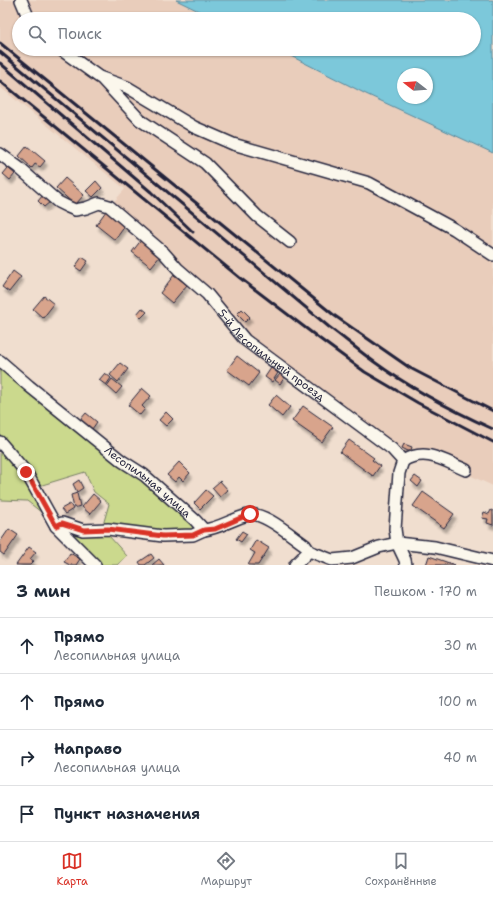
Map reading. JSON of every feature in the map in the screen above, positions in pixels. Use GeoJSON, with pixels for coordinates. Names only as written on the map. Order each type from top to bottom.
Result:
{"type":"FeatureCollection","features":[{"type":"Feature","properties":{"kind":"street"},"geometry":{"type":"LineString","coordinates":[[21,0],[26,12]]}},
{"type":"Feature","properties":{"kind":"street"},"geometry":{"type":"LineString","coordinates":[[70,56],[99,76],[140,120],[205,163],[257,216],[290,242]]}},
{"type":"Feature","properties":{"kind":"street"},"geometry":{"type":"LineString","coordinates":[[99,76],[127,87],[194,127],[233,144],[369,183],[454,229],[493,255]]}},
{"type":"Feature","properties":{"kind":"street","name":"5-й Лесопильный проезд"},"geometry":{"type":"LineString","coordinates":[[0,154],[18,167],[58,202],[75,210],[99,203],[109,206],[164,252],[178,269],[207,294],[245,340],[392,449],[403,461]]}},
{"type":"Feature","properties":{"kind":"street","name":"Лесопильная улица"},"geometry":{"type":"LineString","coordinates":[[0,361],[122,461],[144,475],[195,520],[204,530]]}},
{"type":"Feature","properties":{"kind":"street"},"geometry":{"type":"LineString","coordinates":[[0,442],[26,472],[56,526],[95,565]]}},
{"type":"Feature","properties":{"kind":"street"},"geometry":{"type":"LineString","coordinates":[[406,565],[397,543],[395,530],[399,473],[403,461],[418,455],[430,455],[466,470]]}},
{"type":"Feature","properties":{"kind":"street"},"geometry":{"type":"LineString","coordinates":[[56,526],[62,523],[84,530],[108,529],[163,536],[193,535],[204,530],[215,529],[250,514],[265,517],[305,545],[309,551],[332,560],[352,558],[379,547],[397,543],[435,547],[493,561]]}},
{"type":"Feature","properties":{"kind":"street"},"geometry":{"type":"LineString","coordinates":[[295,565],[309,551]]}},
{"type":"Feature","properties":{"kind":"shaded area"},"geometry":{"type":"Polygon","coordinates":[[[0,0],[176,0],[201,12],[12,12],[12,56],[291,56],[366,94],[493,153],[493,486],[428,456],[406,454],[247,338],[112,204],[125,189],[0,87],[0,0]]]}},
{"type":"Feature","properties":{"kind":"green space"},"geometry":{"type":"Polygon","coordinates":[[[0,364],[143,478],[196,526],[194,531],[163,534],[103,525],[109,504],[94,492],[85,472],[39,486],[0,438],[0,364]]]}},
{"type":"Feature","properties":{"kind":"green space"},"geometry":{"type":"Polygon","coordinates":[[[0,448],[23,473],[46,516],[27,501],[0,499],[0,448]]]}},
{"type":"Feature","properties":{"kind":"green space"},"geometry":{"type":"Polygon","coordinates":[[[67,527],[112,533],[109,536],[127,556],[117,565],[100,565],[66,532],[67,527]]]}},
{"type":"Feature","properties":{"kind":"water"},"geometry":{"type":"Polygon","coordinates":[[[176,0],[493,0],[493,153],[366,94],[291,56],[481,56],[481,12],[201,12],[176,0]]]}},
{"type":"Feature","properties":{"kind":"building"},"geometry":{"type":"Polygon","coordinates":[[[27,146],[45,161],[40,167],[35,164],[32,168],[19,156],[27,146]]]}},
{"type":"Feature","properties":{"kind":"building"},"geometry":{"type":"Polygon","coordinates":[[[8,168],[15,174],[10,180],[3,174],[8,168]]]}},
{"type":"Feature","properties":{"kind":"building"},"geometry":{"type":"Polygon","coordinates":[[[65,178],[84,195],[75,205],[56,188],[65,178]]]}},
{"type":"Feature","properties":{"kind":"building"},"geometry":{"type":"Polygon","coordinates":[[[96,181],[102,188],[93,197],[86,191],[96,181]]]}},
{"type":"Feature","properties":{"kind":"building"},"geometry":{"type":"Polygon","coordinates":[[[43,195],[50,202],[44,207],[38,201],[43,195]]]}},
{"type":"Feature","properties":{"kind":"building"},"geometry":{"type":"Polygon","coordinates":[[[106,211],[125,226],[115,240],[96,225],[106,211]]]}},
{"type":"Feature","properties":{"kind":"building"},"geometry":{"type":"Polygon","coordinates":[[[142,239],[161,255],[151,267],[132,252],[142,239]]]}},
{"type":"Feature","properties":{"kind":"building"},"geometry":{"type":"Polygon","coordinates":[[[82,257],[88,261],[81,271],[75,267],[82,257]]]}},
{"type":"Feature","properties":{"kind":"building"},"geometry":{"type":"Polygon","coordinates":[[[13,271],[21,277],[9,292],[2,287],[13,271]]]}},
{"type":"Feature","properties":{"kind":"building"},"geometry":{"type":"Polygon","coordinates":[[[174,275],[187,285],[172,303],[160,293],[174,275]]]}},
{"type":"Feature","properties":{"kind":"building"},"geometry":{"type":"Polygon","coordinates":[[[44,296],[54,304],[43,318],[33,309],[44,296]]]}},
{"type":"Feature","properties":{"kind":"building"},"geometry":{"type":"Polygon","coordinates":[[[142,308],[147,312],[141,318],[137,314],[142,308]]]}},
{"type":"Feature","properties":{"kind":"building"},"geometry":{"type":"Polygon","coordinates":[[[242,309],[250,317],[245,322],[237,314],[242,309]]]}},
{"type":"Feature","properties":{"kind":"building"},"geometry":{"type":"Polygon","coordinates":[[[237,356],[259,373],[249,386],[227,370],[237,356]]]}},
{"type":"Feature","properties":{"kind":"building"},"geometry":{"type":"Polygon","coordinates":[[[120,363],[128,369],[118,382],[110,375],[120,363]]]}},
{"type":"Feature","properties":{"kind":"building"},"geometry":{"type":"Polygon","coordinates":[[[271,368],[278,373],[272,382],[265,377],[271,368]]]}},
{"type":"Feature","properties":{"kind":"building"},"geometry":{"type":"Polygon","coordinates":[[[105,373],[111,378],[106,385],[99,380],[105,373]]]}},
{"type":"Feature","properties":{"kind":"building"},"geometry":{"type":"Polygon","coordinates":[[[280,374],[285,377],[280,384],[275,380],[280,374]]]}},
{"type":"Feature","properties":{"kind":"building"},"geometry":{"type":"Polygon","coordinates":[[[112,379],[122,387],[116,394],[107,386],[112,379]]]}},
{"type":"Feature","properties":{"kind":"building"},"geometry":{"type":"Polygon","coordinates":[[[142,388],[151,396],[142,406],[145,409],[140,415],[128,405],[142,388]]]}},
{"type":"Feature","properties":{"kind":"building"},"geometry":{"type":"Polygon","coordinates":[[[276,395],[290,407],[282,417],[268,405],[276,395]]]}},
{"type":"Feature","properties":{"kind":"building"},"geometry":{"type":"Polygon","coordinates":[[[303,406],[333,427],[322,442],[292,421],[303,406]]]}},
{"type":"Feature","properties":{"kind":"building"},"geometry":{"type":"Polygon","coordinates":[[[166,412],[173,419],[166,426],[159,420],[166,412]]]}},
{"type":"Feature","properties":{"kind":"building"},"geometry":{"type":"Polygon","coordinates":[[[86,413],[97,422],[92,429],[80,420],[86,413]]]}},
{"type":"Feature","properties":{"kind":"building"},"geometry":{"type":"Polygon","coordinates":[[[349,440],[374,458],[372,460],[380,466],[373,476],[340,452],[349,440]]]}},
{"type":"Feature","properties":{"kind":"building"},"geometry":{"type":"Polygon","coordinates":[[[404,444],[412,447],[410,452],[402,448],[404,444]]]}},
{"type":"Feature","properties":{"kind":"building"},"geometry":{"type":"Polygon","coordinates":[[[179,462],[190,473],[183,481],[179,477],[175,482],[167,475],[179,462]]]}},
{"type":"Feature","properties":{"kind":"building"},"geometry":{"type":"Polygon","coordinates":[[[415,476],[422,481],[418,487],[411,481],[415,476]]]}},
{"type":"Feature","properties":{"kind":"building"},"geometry":{"type":"Polygon","coordinates":[[[79,480],[83,488],[77,492],[73,484],[79,480]]]}},
{"type":"Feature","properties":{"kind":"building"},"geometry":{"type":"Polygon","coordinates":[[[220,481],[228,490],[220,497],[212,488],[220,481]]]}},
{"type":"Feature","properties":{"kind":"building"},"geometry":{"type":"Polygon","coordinates":[[[206,490],[213,496],[200,509],[194,503],[206,490]]]}},
{"type":"Feature","properties":{"kind":"building"},"geometry":{"type":"Polygon","coordinates":[[[423,492],[454,514],[444,528],[413,506],[423,492]]]}},
{"type":"Feature","properties":{"kind":"building"},"geometry":{"type":"Polygon","coordinates":[[[77,493],[80,506],[74,508],[71,495],[77,493]]]}},
{"type":"Feature","properties":{"kind":"building"},"geometry":{"type":"Polygon","coordinates":[[[93,494],[101,501],[90,514],[82,507],[93,494]]]}},
{"type":"Feature","properties":{"kind":"building"},"geometry":{"type":"Polygon","coordinates":[[[70,504],[73,509],[65,514],[61,509],[70,504]]]}},
{"type":"Feature","properties":{"kind":"building"},"geometry":{"type":"Polygon","coordinates":[[[491,510],[493,511],[493,525],[487,523],[488,519],[482,518],[484,512],[489,514],[491,510]]]}},
{"type":"Feature","properties":{"kind":"building"},"geometry":{"type":"Polygon","coordinates":[[[9,529],[18,535],[4,555],[0,552],[0,542],[9,529]]]}},
{"type":"Feature","properties":{"kind":"building"},"geometry":{"type":"Polygon","coordinates":[[[242,531],[247,534],[241,542],[236,539],[242,531]]]}},
{"type":"Feature","properties":{"kind":"building"},"geometry":{"type":"Polygon","coordinates":[[[256,540],[269,548],[258,565],[248,565],[255,553],[250,550],[256,540]]]}},
{"type":"Feature","properties":{"kind":"building"},"geometry":{"type":"Polygon","coordinates":[[[29,547],[36,552],[30,559],[34,561],[30,565],[16,565],[29,547]]]}},
{"type":"Feature","properties":{"kind":"building"},"geometry":{"type":"Polygon","coordinates":[[[70,553],[80,559],[76,565],[70,565],[64,562],[70,553]]]}},
{"type":"Feature","properties":{"kind":"building"},"geometry":{"type":"Polygon","coordinates":[[[151,554],[154,558],[145,565],[141,565],[139,562],[151,554]]]}},
{"type":"Feature","properties":{"kind":"building"},"geometry":{"type":"Polygon","coordinates":[[[429,556],[455,565],[426,565],[429,556]]]}},
{"type":"Feature","properties":{"kind":"building"},"geometry":{"type":"Polygon","coordinates":[[[159,559],[164,565],[152,565],[159,559]]]}},
{"type":"Feature","properties":{"kind":"railway"},"geometry":{"type":"LineString","coordinates":[[0,43],[12,53]]}},
{"type":"Feature","properties":{"kind":"railway"},"geometry":{"type":"LineString","coordinates":[[0,52],[329,327],[367,357],[431,398],[493,429]]}},
{"type":"Feature","properties":{"kind":"railway"},"geometry":{"type":"LineString","coordinates":[[16,56],[335,316],[410,368],[493,411]]}},
{"type":"Feature","properties":{"kind":"railway"},"geometry":{"type":"LineString","coordinates":[[0,63],[151,192],[193,232]]}},
{"type":"Feature","properties":{"kind":"railway"},"geometry":{"type":"LineString","coordinates":[[0,81],[240,278],[365,372],[418,403],[493,442]]}},
{"type":"Feature","properties":{"kind":"route"},"geometry":{"type":"LineString","coordinates":[[26,472],[56,526],[62,523],[84,530],[108,529],[163,536],[193,535],[204,530],[215,529],[250,514]]}}]}
